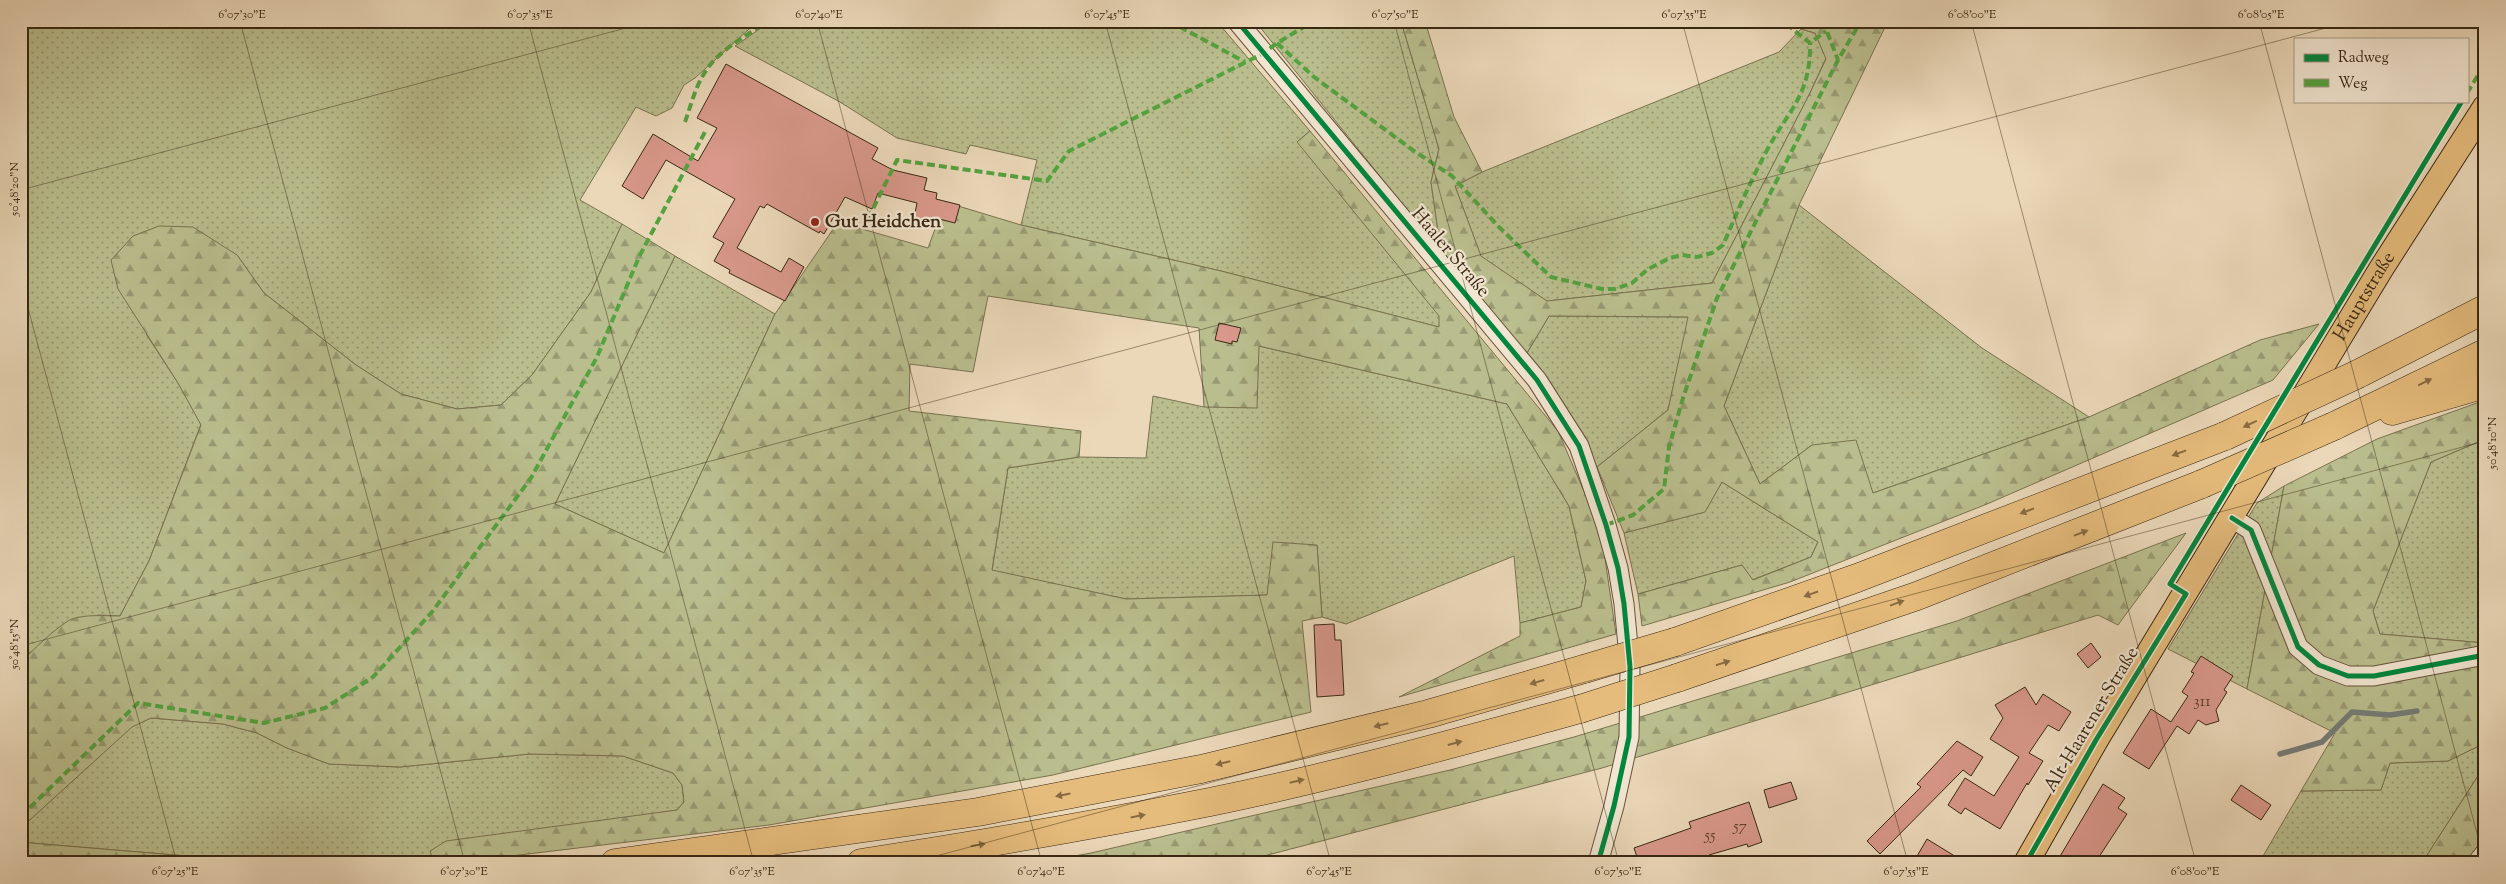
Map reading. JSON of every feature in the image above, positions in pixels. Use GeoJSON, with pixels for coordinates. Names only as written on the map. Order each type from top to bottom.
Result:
{"type":"FeatureCollection","features":[{"type":"Feature","properties":{"kind":"highway"},"geometry":{"type":"LineString","coordinates":[[615,863],[978,812],[1201,769],[1428,714],[1584,669],[1674,642],[1857,578],[2225,436],[2358,374],[2485,309]]}},
{"type":"Feature","properties":{"kind":"highway"},"geometry":{"type":"LineString","coordinates":[[861,863],[992,843],[1212,802],[1432,749],[1580,708],[1677,678],[1900,602],[2202,484],[2334,426],[2485,353]]}},
{"type":"Feature","properties":{"kind":"highway"},"geometry":{"type":"LineString","coordinates":[[2334,426],[2421,404],[2485,384]]}},
{"type":"Feature","properties":{"kind":"main road","name":"Hauptstraße"},"geometry":{"type":"LineString","coordinates":[[2249,489],[2381,269],[2485,107]]}},
{"type":"Feature","properties":{"kind":"main road","name":"Alt-Haarener Straße"},"geometry":{"type":"LineString","coordinates":[[2026,863],[2096,740],[2249,489]]}},
{"type":"Feature","properties":{"kind":"street","name":"Haaler Straße"},"geometry":{"type":"LineString","coordinates":[[1237,21],[1537,380],[1579,446],[1606,525],[1618,568],[1624,604],[1630,667],[1629,737],[1614,806],[1598,863]]}},
{"type":"Feature","properties":{"kind":"street"},"geometry":{"type":"LineString","coordinates":[[2232,518],[2251,530],[2298,647],[2319,665],[2348,676],[2374,676],[2485,655]]}},
{"type":"Feature","properties":{"kind":"street"},"geometry":{"type":"LineString","coordinates":[[2477,863],[2485,853]]}},
{"type":"Feature","properties":{"kind":"green space"},"geometry":{"type":"Polygon","coordinates":[[[21,21],[758,21],[695,78],[684,85],[672,108],[656,116],[636,107],[580,200],[622,224],[591,292],[532,375],[501,405],[457,409],[401,394],[356,365],[264,293],[237,255],[146,334],[178,383],[201,424],[149,561],[120,616],[98,615],[29,653],[21,663],[21,21]]]}},
{"type":"Feature","properties":{"kind":"green space"},"geometry":{"type":"Polygon","coordinates":[[[771,21],[1149,21],[1168,28],[1220,25],[1310,131],[1298,141],[1440,316],[1439,327],[1221,271],[1021,225],[1037,160],[970,145],[966,154],[897,138],[840,102],[735,46],[771,21]]]}},
{"type":"Feature","properties":{"kind":"green space"},"geometry":{"type":"Polygon","coordinates":[[[1255,21],[1401,21],[1439,149],[1431,182],[1441,252],[1255,21]]]}},
{"type":"Feature","properties":{"kind":"green space"},"geometry":{"type":"Polygon","coordinates":[[[1401,21],[1425,21],[1454,117],[1482,172],[1455,186],[1481,256],[1547,301],[1712,283],[1826,59],[1815,33],[1801,29],[1799,21],[1888,21],[1799,205],[1724,406],[1760,484],[1812,445],[1856,440],[1873,493],[2089,417],[2260,340],[2319,324],[2273,380],[1987,504],[1790,582],[1642,626],[1638,594],[1742,565],[1753,580],[1811,557],[1818,542],[1722,482],[1705,512],[1624,533],[1597,467],[1668,410],[1688,317],[1549,316],[1524,358],[1441,252],[1431,182],[1439,149],[1401,21]]]}},
{"type":"Feature","properties":{"kind":"green space"},"geometry":{"type":"Polygon","coordinates":[[[1801,29],[1815,33],[1826,58],[1809,95],[1712,283],[1547,301],[1481,257],[1455,186],[1482,172],[1779,52],[1801,29]]]}},
{"type":"Feature","properties":{"kind":"green space"},"geometry":{"type":"Polygon","coordinates":[[[1310,131],[1558,431],[1601,531],[1616,634],[1399,697],[1520,636],[1520,623],[1581,607],[1586,581],[1569,506],[1507,404],[1259,346],[1257,408],[1204,407],[1199,328],[988,296],[973,372],[910,364],[909,411],[1081,431],[1079,457],[1008,468],[992,570],[1126,599],[1267,595],[1273,542],[1317,545],[1322,617],[1302,621],[1311,712],[1053,775],[769,825],[453,863],[434,863],[430,851],[446,841],[677,810],[684,802],[682,785],[673,773],[623,756],[530,754],[400,767],[329,764],[287,748],[257,733],[223,724],[151,718],[132,727],[21,828],[21,663],[53,632],[72,619],[90,616],[120,616],[149,561],[201,425],[178,383],[118,289],[111,260],[133,236],[159,226],[193,227],[237,255],[264,293],[356,365],[401,394],[457,409],[501,405],[532,375],[591,292],[622,224],[675,256],[555,504],[664,553],[775,314],[838,222],[928,248],[945,202],[1021,225],[1221,271],[1439,327],[1439,316],[1297,142],[1310,131]]]}},
{"type":"Feature","properties":{"kind":"green space"},"geometry":{"type":"Polygon","coordinates":[[[1799,205],[1982,348],[2089,417],[1873,493],[1812,445],[1760,484],[1724,406],[1799,205]]]}},
{"type":"Feature","properties":{"kind":"green space"},"geometry":{"type":"Polygon","coordinates":[[[675,256],[775,314],[664,553],[555,504],[675,256]]]}},
{"type":"Feature","properties":{"kind":"green space"},"geometry":{"type":"Polygon","coordinates":[[[1549,316],[1689,317],[1668,410],[1597,467],[1555,396],[1524,358],[1549,316]]]}},
{"type":"Feature","properties":{"kind":"green space"},"geometry":{"type":"Polygon","coordinates":[[[1259,346],[1507,404],[1569,506],[1586,581],[1581,607],[1520,623],[1514,556],[1346,624],[1322,617],[1317,545],[1268,595],[1126,599],[992,571],[1008,468],[1079,457],[1146,458],[1153,396],[1204,407],[1259,346]]]}},
{"type":"Feature","properties":{"kind":"green space"},"geometry":{"type":"Polygon","coordinates":[[[2485,400],[2485,439],[2431,462],[2373,611],[2380,634],[2485,643],[2485,743],[2448,761],[2390,763],[2381,790],[2301,791],[2335,733],[2247,689],[2284,486],[2377,439],[2485,400]]]}},
{"type":"Feature","properties":{"kind":"green space"},"geometry":{"type":"Polygon","coordinates":[[[2485,439],[2485,643],[2380,634],[2373,611],[2431,462],[2485,439]]]}},
{"type":"Feature","properties":{"kind":"green space"},"geometry":{"type":"Polygon","coordinates":[[[1722,482],[1818,542],[1811,557],[1752,580],[1742,565],[1638,594],[1624,533],[1704,512],[1722,482]]]}},
{"type":"Feature","properties":{"kind":"green space"},"geometry":{"type":"Polygon","coordinates":[[[2284,486],[2247,689],[2168,649],[2257,503],[2284,486]]]}},
{"type":"Feature","properties":{"kind":"green space"},"geometry":{"type":"Polygon","coordinates":[[[2186,533],[2118,625],[2098,615],[1602,768],[1237,863],[1036,863],[1091,853],[1450,770],[1574,737],[1957,621],[2186,533]]]}},
{"type":"Feature","properties":{"kind":"green space"},"geometry":{"type":"Polygon","coordinates":[[[151,718],[223,724],[257,733],[287,748],[329,764],[400,767],[530,754],[623,756],[673,773],[682,785],[684,802],[677,810],[430,851],[434,863],[223,863],[211,858],[31,843],[21,840],[21,828],[132,726],[151,718]]]}},
{"type":"Feature","properties":{"kind":"green space"},"geometry":{"type":"Polygon","coordinates":[[[2485,743],[2485,765],[2422,863],[2259,863],[2301,791],[2381,790],[2390,763],[2448,761],[2485,743]]]}},
{"type":"Feature","properties":{"kind":"green space"},"geometry":{"type":"Polygon","coordinates":[[[2485,765],[2485,863],[2422,863],[2485,765]]]}},
{"type":"Feature","properties":{"kind":"green space"},"geometry":{"type":"Polygon","coordinates":[[[21,840],[31,843],[211,858],[223,863],[21,863],[21,840]]]}},
{"type":"Feature","properties":{"kind":"building"},"geometry":{"type":"Polygon","coordinates":[[[726,64],[878,148],[872,159],[893,170],[927,178],[924,190],[937,193],[936,199],[960,205],[955,223],[931,217],[930,222],[914,218],[917,203],[878,193],[872,209],[845,197],[824,234],[767,204],[764,208],[760,206],[737,248],[781,272],[789,258],[804,267],[785,301],[729,273],[730,270],[714,261],[724,243],[713,237],[735,199],[666,160],[643,199],[622,186],[653,134],[698,161],[717,128],[697,118],[726,64]]]}},
{"type":"Feature","properties":{"kind":"building"},"geometry":{"type":"Polygon","coordinates":[[[1219,323],[1241,328],[1237,342],[1232,341],[1232,344],[1215,340],[1219,323]]]}},
{"type":"Feature","properties":{"kind":"building"},"geometry":{"type":"Polygon","coordinates":[[[1334,624],[1335,640],[1341,640],[1344,695],[1317,697],[1314,625],[1334,624]]]}},
{"type":"Feature","properties":{"kind":"building"},"geometry":{"type":"Polygon","coordinates":[[[2091,643],[2101,657],[2088,668],[2077,654],[2091,643]]]}},
{"type":"Feature","properties":{"kind":"building"},"geometry":{"type":"Polygon","coordinates":[[[2201,656],[2233,676],[2224,690],[2227,692],[2216,710],[2219,721],[2206,725],[2198,720],[2189,734],[2177,726],[2149,769],[2123,753],[2151,709],[2171,722],[2188,696],[2182,692],[2194,673],[2191,672],[2201,656]]]}},
{"type":"Feature","properties":{"kind":"building"},"geometry":{"type":"Polygon","coordinates":[[[2025,687],[2036,705],[2043,694],[2071,712],[2059,731],[2048,725],[2029,753],[2043,761],[2028,785],[2027,783],[2000,829],[1965,808],[1961,814],[1948,805],[1965,778],[1994,796],[2019,757],[1990,739],[2003,718],[1995,705],[2025,687]]]}},
{"type":"Feature","properties":{"kind":"building"},"geometry":{"type":"Polygon","coordinates":[[[1957,741],[1983,757],[1971,776],[1963,770],[1880,854],[1867,841],[1921,787],[1917,784],[1957,741]]]}},
{"type":"Feature","properties":{"kind":"building"},"geometry":{"type":"Polygon","coordinates":[[[1791,782],[1797,799],[1769,808],[1764,790],[1791,782]]]}},
{"type":"Feature","properties":{"kind":"building"},"geometry":{"type":"Polygon","coordinates":[[[2103,784],[2125,798],[2118,808],[2127,814],[2095,863],[2056,863],[2103,784]]]}},
{"type":"Feature","properties":{"kind":"building"},"geometry":{"type":"Polygon","coordinates":[[[2241,785],[2271,805],[2261,820],[2231,800],[2241,785]]]}},
{"type":"Feature","properties":{"kind":"building"},"geometry":{"type":"Polygon","coordinates":[[[1749,802],[1762,842],[1748,847],[1747,844],[1709,855],[1711,863],[1639,863],[1634,848],[1691,828],[1689,822],[1749,802]]]}},
{"type":"Feature","properties":{"kind":"building"},"geometry":{"type":"Polygon","coordinates":[[[1927,839],[1966,863],[1913,863],[1927,839]]]}},
{"type":"Feature","properties":{"kind":"waterway"},"geometry":{"type":"LineString","coordinates":[[2280,754],[2322,742],[2352,712],[2390,715],[2417,711]]}},
{"type":"Feature","properties":{"kind":"marked path"},"geometry":{"type":"LineString","coordinates":[[685,122],[696,89],[707,69],[730,46],[767,21]]}},
{"type":"Feature","properties":{"kind":"marked path"},"geometry":{"type":"LineString","coordinates":[[1169,21],[1245,62]]}},
{"type":"Feature","properties":{"kind":"marked path"},"geometry":{"type":"LineString","coordinates":[[868,219],[897,160],[1047,181],[1069,151],[1264,53],[1314,21]]}},
{"type":"Feature","properties":{"kind":"marked path"},"geometry":{"type":"LineString","coordinates":[[1774,21],[1790,27],[1810,43],[1826,31]]}},
{"type":"Feature","properties":{"kind":"marked path"},"geometry":{"type":"LineString","coordinates":[[1823,21],[1838,60]]}},
{"type":"Feature","properties":{"kind":"marked path"},"geometry":{"type":"LineString","coordinates":[[1606,525],[1633,515],[1664,489],[1669,447],[1683,398],[1717,298],[1838,60],[1861,21]]}},
{"type":"Feature","properties":{"kind":"marked path"},"geometry":{"type":"LineString","coordinates":[[1277,43],[1314,77],[1414,151],[1452,176],[1500,228],[1551,277],[1602,289],[1615,289],[1632,283],[1648,269],[1670,258],[1682,255],[1697,257],[1712,253],[1723,245],[1759,165],[1802,91],[1809,62],[1810,43]]}},
{"type":"Feature","properties":{"kind":"marked path"},"geometry":{"type":"LineString","coordinates":[[2468,91],[2485,64]]}},
{"type":"Feature","properties":{"kind":"marked path"},"geometry":{"type":"LineString","coordinates":[[21,816],[138,703],[264,723],[325,708],[373,677],[432,612],[531,478],[597,357],[639,257],[706,130]]}},
{"type":"Feature","properties":{"kind":"cycle path"},"geometry":{"type":"LineString","coordinates":[[1237,21],[1537,380],[1579,446],[1606,525],[1618,568],[1624,604],[1630,667],[1629,737],[1614,806],[1598,863]]}},
{"type":"Feature","properties":{"kind":"cycle path"},"geometry":{"type":"LineString","coordinates":[[2026,863],[2096,740],[2186,594],[2170,584],[2461,102]]}},
{"type":"Feature","properties":{"kind":"cycle path"},"geometry":{"type":"LineString","coordinates":[[2232,518],[2251,530],[2298,647],[2319,665],[2348,676],[2374,676],[2485,655]]}},
{"type":"Feature","properties":{"kind":"place","name":"Gut Heidchen"},"geometry":{"type":"Point","coordinates":[815,222]}}]}
